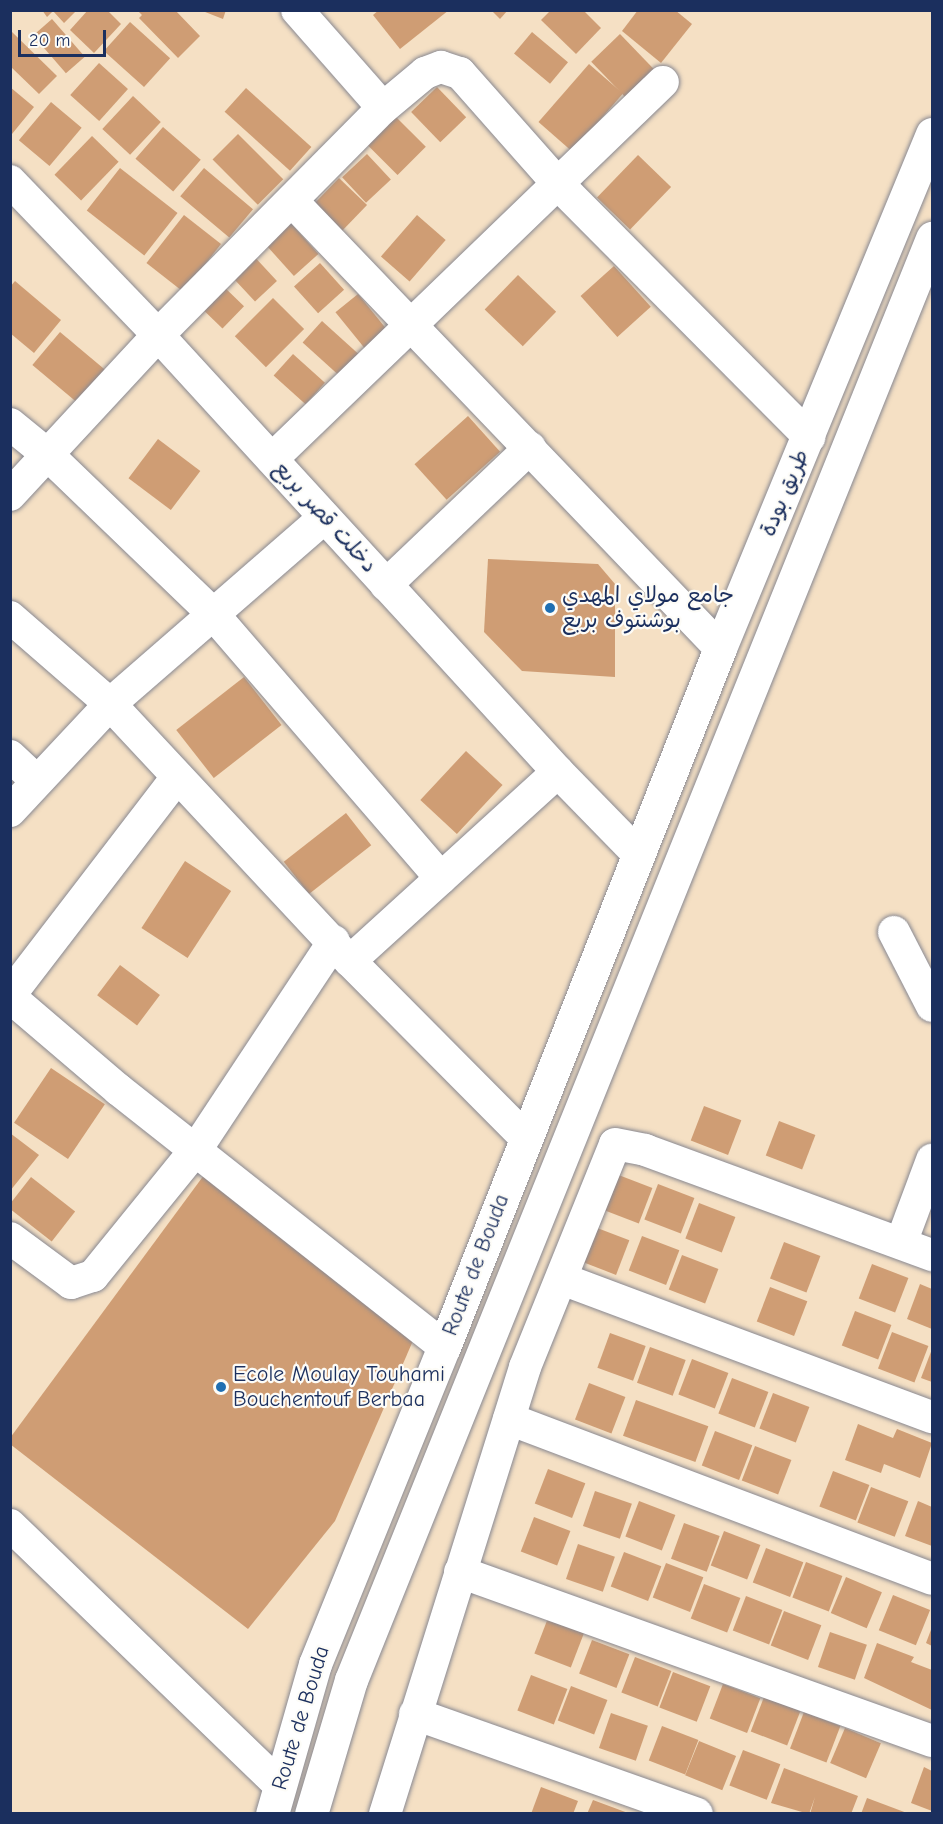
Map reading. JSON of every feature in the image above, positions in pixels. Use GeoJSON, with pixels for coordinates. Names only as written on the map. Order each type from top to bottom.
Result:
{"type":"FeatureCollection","features":[{"type":"Feature","properties":{"kind":"main road","name":"طريق بودة"},"geometry":{"type":"LineString","coordinates":[[639,854],[720,648],[933,134]]}},
{"type":"Feature","properties":{"kind":"main road","name":"طريق بودة"},"geometry":{"type":"LineString","coordinates":[[673,887],[933,238]]}},
{"type":"Feature","properties":{"kind":"main road","name":"Route de Bouda"},"geometry":{"type":"LineString","coordinates":[[276,1799],[315,1664],[444,1347],[525,1137],[639,854]]}},
{"type":"Feature","properties":{"kind":"main road","name":"Route de Bouda"},"geometry":{"type":"LineString","coordinates":[[316,1811],[351,1680],[673,887]]}},
{"type":"Feature","properties":{"kind":"main road"},"geometry":{"type":"LineString","coordinates":[[276,1799],[316,1811]]}},
{"type":"Feature","properties":{"kind":"street"},"geometry":{"type":"LineString","coordinates":[[297,10],[383,108]]}},
{"type":"Feature","properties":{"kind":"street"},"geometry":{"type":"LineString","coordinates":[[10,495],[158,335],[383,108],[425,73],[450,68],[460,73],[560,186],[809,437]]}},
{"type":"Feature","properties":{"kind":"street"},"geometry":{"type":"LineString","coordinates":[[272,459],[560,186],[663,82]]}},
{"type":"Feature","properties":{"kind":"street","name":"دخلت قصر بربع"},"geometry":{"type":"LineString","coordinates":[[10,181],[158,335],[558,772],[639,854]]}},
{"type":"Feature","properties":{"kind":"street"},"geometry":{"type":"LineString","coordinates":[[291,201],[720,648]]}},
{"type":"Feature","properties":{"kind":"street"},"geometry":{"type":"LineString","coordinates":[[10,424],[48,454],[213,614],[441,878]]}},
{"type":"Feature","properties":{"kind":"street"},"geometry":{"type":"LineString","coordinates":[[386,585],[530,448]]}},
{"type":"Feature","properties":{"kind":"street"},"geometry":{"type":"LineString","coordinates":[[10,811],[36,780],[110,704],[324,518]]}},
{"type":"Feature","properties":{"kind":"street"},"geometry":{"type":"LineString","coordinates":[[10,617],[110,704],[342,951],[525,1137]]}},
{"type":"Feature","properties":{"kind":"street"},"geometry":{"type":"LineString","coordinates":[[10,756],[36,780]]}},
{"type":"Feature","properties":{"kind":"street"},"geometry":{"type":"LineString","coordinates":[[10,1238],[53,1273],[71,1283],[86,1281],[197,1148],[342,951],[441,878],[558,772]]}},
{"type":"Feature","properties":{"kind":"street"},"geometry":{"type":"LineString","coordinates":[[177,777],[10,996],[119,1090],[197,1148],[444,1347]]}},
{"type":"Feature","properties":{"kind":"street"},"geometry":{"type":"LineString","coordinates":[[894,932],[933,1006]]}},
{"type":"Feature","properties":{"kind":"street"},"geometry":{"type":"LineString","coordinates":[[385,1814],[509,1419],[606,1159],[615,1144],[621,1143],[933,1255]]}},
{"type":"Feature","properties":{"kind":"street"},"geometry":{"type":"LineString","coordinates":[[902,1243],[933,1160]]}},
{"type":"Feature","properties":{"kind":"street"},"geometry":{"type":"LineString","coordinates":[[562,1279],[933,1417]]}},
{"type":"Feature","properties":{"kind":"street"},"geometry":{"type":"LineString","coordinates":[[509,1419],[933,1579]]}},
{"type":"Feature","properties":{"kind":"street"},"geometry":{"type":"LineString","coordinates":[[10,1526],[276,1799]]}},
{"type":"Feature","properties":{"kind":"street"},"geometry":{"type":"LineString","coordinates":[[460,1572],[933,1741]]}},
{"type":"Feature","properties":{"kind":"street"},"geometry":{"type":"LineString","coordinates":[[415,1714],[697,1814]]}},
{"type":"Feature","properties":{"kind":"building"},"geometry":{"type":"Polygon","coordinates":[[[42,10],[77,10],[64,23],[53,11],[47,17],[42,10]]]}},
{"type":"Feature","properties":{"kind":"building"},"geometry":{"type":"Polygon","coordinates":[[[88,10],[107,10],[121,24],[94,53],[70,30],[88,10]]]}},
{"type":"Feature","properties":{"kind":"building"},"geometry":{"type":"Polygon","coordinates":[[[137,10],[175,10],[200,36],[178,58],[139,18],[142,15],[137,10]]]}},
{"type":"Feature","properties":{"kind":"building"},"geometry":{"type":"Polygon","coordinates":[[[200,10],[226,10],[223,19],[200,10]]]}},
{"type":"Feature","properties":{"kind":"building"},"geometry":{"type":"Polygon","coordinates":[[[379,10],[449,10],[400,49],[373,15],[379,10]]]}},
{"type":"Feature","properties":{"kind":"building"},"geometry":{"type":"Polygon","coordinates":[[[491,10],[508,10],[500,19],[491,10]]]}},
{"type":"Feature","properties":{"kind":"building"},"geometry":{"type":"Polygon","coordinates":[[[551,10],[583,10],[601,28],[576,54],[541,20],[551,10]]]}},
{"type":"Feature","properties":{"kind":"building"},"geometry":{"type":"Polygon","coordinates":[[[638,10],[675,10],[692,24],[661,63],[622,31],[638,10]]]}},
{"type":"Feature","properties":{"kind":"building"},"geometry":{"type":"Polygon","coordinates":[[[52,19],[85,57],[66,73],[33,35],[52,19]]]}},
{"type":"Feature","properties":{"kind":"building"},"geometry":{"type":"Polygon","coordinates":[[[130,22],[170,58],[144,87],[104,51],[130,22]]]}},
{"type":"Feature","properties":{"kind":"building"},"geometry":{"type":"Polygon","coordinates":[[[10,30],[57,76],[39,94],[10,66],[10,30]]]}},
{"type":"Feature","properties":{"kind":"building"},"geometry":{"type":"Polygon","coordinates":[[[532,32],[568,62],[550,84],[514,53],[532,32]]]}},
{"type":"Feature","properties":{"kind":"building"},"geometry":{"type":"Polygon","coordinates":[[[620,34],[656,71],[627,99],[591,62],[620,34]]]}},
{"type":"Feature","properties":{"kind":"building"},"geometry":{"type":"Polygon","coordinates":[[[99,63],[128,89],[99,121],[70,95],[99,63]]]}},
{"type":"Feature","properties":{"kind":"building"},"geometry":{"type":"Polygon","coordinates":[[[589,64],[623,94],[572,152],[538,122],[589,64]]]}},
{"type":"Feature","properties":{"kind":"building"},"geometry":{"type":"Polygon","coordinates":[[[10,87],[34,107],[12,134],[10,132],[10,87]]]}},
{"type":"Feature","properties":{"kind":"building"},"geometry":{"type":"Polygon","coordinates":[[[437,87],[466,117],[440,142],[411,112],[437,87]]]}},
{"type":"Feature","properties":{"kind":"building"},"geometry":{"type":"Polygon","coordinates":[[[246,88],[311,147],[290,171],[225,112],[246,88]]]}},
{"type":"Feature","properties":{"kind":"building"},"geometry":{"type":"Polygon","coordinates":[[[133,96],[161,122],[130,155],[102,129],[133,96]]]}},
{"type":"Feature","properties":{"kind":"building"},"geometry":{"type":"Polygon","coordinates":[[[51,102],[82,128],[50,166],[19,140],[51,102]]]}},
{"type":"Feature","properties":{"kind":"building"},"geometry":{"type":"Polygon","coordinates":[[[394,115],[426,147],[398,175],[366,143],[394,115]]]}},
{"type":"Feature","properties":{"kind":"building"},"geometry":{"type":"Polygon","coordinates":[[[163,127],[201,160],[173,192],[135,159],[163,127]]]}},
{"type":"Feature","properties":{"kind":"building"},"geometry":{"type":"Polygon","coordinates":[[[238,134],[283,179],[258,205],[213,159],[238,134]]]}},
{"type":"Feature","properties":{"kind":"building"},"geometry":{"type":"Polygon","coordinates":[[[92,136],[119,162],[81,201],[54,175],[92,136]]]}},
{"type":"Feature","properties":{"kind":"building"},"geometry":{"type":"Polygon","coordinates":[[[367,154],[391,180],[366,203],[342,177],[367,154]]]}},
{"type":"Feature","properties":{"kind":"building"},"geometry":{"type":"Polygon","coordinates":[[[638,155],[671,187],[630,229],[597,197],[638,155]]]}},
{"type":"Feature","properties":{"kind":"building"},"geometry":{"type":"Polygon","coordinates":[[[120,168],[178,213],[144,255],[87,211],[120,168]]]}},
{"type":"Feature","properties":{"kind":"building"},"geometry":{"type":"Polygon","coordinates":[[[204,168],[253,209],[229,237],[180,196],[204,168]]]}},
{"type":"Feature","properties":{"kind":"building"},"geometry":{"type":"Polygon","coordinates":[[[339,178],[367,205],[339,235],[311,207],[339,178]]]}},
{"type":"Feature","properties":{"kind":"building"},"geometry":{"type":"Polygon","coordinates":[[[184,215],[221,244],[183,292],[146,263],[184,215]]]}},
{"type":"Feature","properties":{"kind":"building"},"geometry":{"type":"Polygon","coordinates":[[[417,215],[446,240],[410,281],[381,257],[417,215]]]}},
{"type":"Feature","properties":{"kind":"building"},"geometry":{"type":"Polygon","coordinates":[[[287,219],[318,254],[294,276],[262,241],[287,219]]]}},
{"type":"Feature","properties":{"kind":"building"},"geometry":{"type":"Polygon","coordinates":[[[249,251],[277,281],[255,301],[227,271],[249,251]]]}},
{"type":"Feature","properties":{"kind":"building"},"geometry":{"type":"Polygon","coordinates":[[[320,263],[344,290],[318,313],[294,286],[320,263]]]}},
{"type":"Feature","properties":{"kind":"building"},"geometry":{"type":"Polygon","coordinates":[[[614,266],[651,307],[617,337],[581,296],[614,266]]]}},
{"type":"Feature","properties":{"kind":"building"},"geometry":{"type":"Polygon","coordinates":[[[518,275],[556,312],[523,346],[485,310],[518,275]]]}},
{"type":"Feature","properties":{"kind":"building"},"geometry":{"type":"Polygon","coordinates":[[[15,281],[61,320],[34,353],[10,333],[10,287],[15,281]]]}},
{"type":"Feature","properties":{"kind":"building"},"geometry":{"type":"Polygon","coordinates":[[[221,284],[244,306],[222,329],[199,306],[221,284]]]}},
{"type":"Feature","properties":{"kind":"building"},"geometry":{"type":"Polygon","coordinates":[[[358,294],[389,332],[366,350],[335,312],[358,294]]]}},
{"type":"Feature","properties":{"kind":"building"},"geometry":{"type":"Polygon","coordinates":[[[273,298],[304,329],[266,367],[235,336],[273,298]]]}},
{"type":"Feature","properties":{"kind":"building"},"geometry":{"type":"Polygon","coordinates":[[[322,321],[360,355],[340,377],[303,343],[322,321]]]}},
{"type":"Feature","properties":{"kind":"building"},"geometry":{"type":"Polygon","coordinates":[[[60,332],[106,371],[78,404],[32,365],[60,332]]]}},
{"type":"Feature","properties":{"kind":"building"},"geometry":{"type":"Polygon","coordinates":[[[293,354],[325,383],[306,404],[274,376],[293,354]]]}},
{"type":"Feature","properties":{"kind":"building"},"geometry":{"type":"Polygon","coordinates":[[[468,416],[500,452],[447,500],[414,464],[468,416]]]}},
{"type":"Feature","properties":{"kind":"building"},"geometry":{"type":"Polygon","coordinates":[[[158,439],[200,471],[171,510],[129,478],[158,439]]]}},
{"type":"Feature","properties":{"kind":"building","name":"جامع مولاي المهدي بوشنتوف بربع"},"geometry":{"type":"Polygon","coordinates":[[[488,559],[598,564],[615,584],[615,677],[522,671],[484,632],[488,559]]]}},
{"type":"Feature","properties":{"kind":"building"},"geometry":{"type":"Polygon","coordinates":[[[244,677],[282,725],[214,778],[176,730],[244,677]]]}},
{"type":"Feature","properties":{"kind":"building"},"geometry":{"type":"Polygon","coordinates":[[[466,751],[503,785],[457,834],[420,800],[466,751]]]}},
{"type":"Feature","properties":{"kind":"building"},"geometry":{"type":"Polygon","coordinates":[[[346,813],[371,845],[309,894],[284,862],[346,813]]]}},
{"type":"Feature","properties":{"kind":"building"},"geometry":{"type":"Polygon","coordinates":[[[185,861],[231,891],[188,958],[141,928],[185,861]]]}},
{"type":"Feature","properties":{"kind":"building"},"geometry":{"type":"Polygon","coordinates":[[[120,965],[160,995],[137,1025],[97,995],[120,965]]]}},
{"type":"Feature","properties":{"kind":"building"},"geometry":{"type":"Polygon","coordinates":[[[51,1068],[105,1104],[68,1159],[14,1123],[51,1068]]]}},
{"type":"Feature","properties":{"kind":"building"},"geometry":{"type":"Polygon","coordinates":[[[704,1106],[741,1120],[728,1155],[691,1141],[704,1106]]]}},
{"type":"Feature","properties":{"kind":"building"},"geometry":{"type":"Polygon","coordinates":[[[779,1121],[815,1135],[802,1170],[766,1156],[779,1121]]]}},
{"type":"Feature","properties":{"kind":"building"},"geometry":{"type":"Polygon","coordinates":[[[10,1133],[39,1155],[10,1191],[10,1133]]]}},
{"type":"Feature","properties":{"kind":"building","name":"Ecole Moulay Touhami Bouchentouf Berbaa"},"geometry":{"type":"Polygon","coordinates":[[[207,1171],[415,1336],[335,1521],[248,1629],[10,1444],[10,1438],[207,1171]]]}},
{"type":"Feature","properties":{"kind":"building"},"geometry":{"type":"Polygon","coordinates":[[[616,1174],[652,1188],[639,1223],[602,1209],[616,1174]]]}},
{"type":"Feature","properties":{"kind":"building"},"geometry":{"type":"Polygon","coordinates":[[[31,1177],[75,1211],[52,1241],[10,1209],[10,1204],[31,1177]]]}},
{"type":"Feature","properties":{"kind":"building"},"geometry":{"type":"Polygon","coordinates":[[[658,1184],[694,1198],[681,1233],[644,1219],[658,1184]]]}},
{"type":"Feature","properties":{"kind":"building"},"geometry":{"type":"Polygon","coordinates":[[[699,1203],[735,1217],[722,1252],[685,1238],[699,1203]]]}},
{"type":"Feature","properties":{"kind":"building"},"geometry":{"type":"Polygon","coordinates":[[[592,1226],[629,1240],[616,1275],[579,1261],[592,1226]]]}},
{"type":"Feature","properties":{"kind":"building"},"geometry":{"type":"Polygon","coordinates":[[[642,1236],[679,1250],[666,1285],[629,1271],[642,1236]]]}},
{"type":"Feature","properties":{"kind":"building"},"geometry":{"type":"Polygon","coordinates":[[[784,1242],[820,1256],[806,1292],[770,1278],[784,1242]]]}},
{"type":"Feature","properties":{"kind":"building"},"geometry":{"type":"Polygon","coordinates":[[[682,1255],[718,1269],[705,1304],[669,1290],[682,1255]]]}},
{"type":"Feature","properties":{"kind":"building"},"geometry":{"type":"Polygon","coordinates":[[[872,1264],[908,1278],[895,1313],[859,1299],[872,1264]]]}},
{"type":"Feature","properties":{"kind":"building"},"geometry":{"type":"Polygon","coordinates":[[[920,1284],[932,1289],[932,1329],[907,1319],[920,1284]]]}},
{"type":"Feature","properties":{"kind":"building"},"geometry":{"type":"Polygon","coordinates":[[[770,1287],[807,1301],[794,1336],[757,1322],[770,1287]]]}},
{"type":"Feature","properties":{"kind":"building"},"geometry":{"type":"Polygon","coordinates":[[[855,1311],[891,1325],[878,1360],[842,1346],[855,1311]]]}},
{"type":"Feature","properties":{"kind":"building"},"geometry":{"type":"Polygon","coordinates":[[[892,1332],[928,1346],[914,1382],[878,1368],[892,1332]]]}},
{"type":"Feature","properties":{"kind":"building"},"geometry":{"type":"Polygon","coordinates":[[[610,1333],[646,1346],[633,1381],[597,1368],[610,1333]]]}},
{"type":"Feature","properties":{"kind":"building"},"geometry":{"type":"Polygon","coordinates":[[[650,1347],[686,1360],[673,1396],[637,1383],[650,1347]]]}},
{"type":"Feature","properties":{"kind":"building"},"geometry":{"type":"Polygon","coordinates":[[[932,1349],[932,1382],[921,1378],[932,1349]]]}},
{"type":"Feature","properties":{"kind":"building"},"geometry":{"type":"Polygon","coordinates":[[[692,1359],[728,1373],[715,1408],[678,1394],[692,1359]]]}},
{"type":"Feature","properties":{"kind":"building"},"geometry":{"type":"Polygon","coordinates":[[[732,1378],[768,1392],[755,1427],[718,1413],[732,1378]]]}},
{"type":"Feature","properties":{"kind":"building"},"geometry":{"type":"Polygon","coordinates":[[[589,1383],[625,1397],[611,1433],[575,1419],[589,1383]]]}},
{"type":"Feature","properties":{"kind":"building"},"geometry":{"type":"Polygon","coordinates":[[[773,1393],[809,1407],[796,1442],[759,1428],[773,1393]]]}},
{"type":"Feature","properties":{"kind":"building"},"geometry":{"type":"Polygon","coordinates":[[[636,1400],[708,1426],[695,1462],[623,1436],[636,1400]]]}},
{"type":"Feature","properties":{"kind":"building"},"geometry":{"type":"Polygon","coordinates":[[[858,1424],[893,1438],[897,1429],[932,1443],[920,1478],[884,1464],[881,1473],[845,1460],[858,1424]]]}},
{"type":"Feature","properties":{"kind":"building"},"geometry":{"type":"Polygon","coordinates":[[[715,1431],[752,1445],[739,1480],[702,1466],[715,1431]]]}},
{"type":"Feature","properties":{"kind":"building"},"geometry":{"type":"Polygon","coordinates":[[[755,1446],[791,1460],[778,1495],[742,1481],[755,1446]]]}},
{"type":"Feature","properties":{"kind":"building"},"geometry":{"type":"Polygon","coordinates":[[[548,1469],[585,1483],[572,1518],[535,1504],[548,1469]]]}},
{"type":"Feature","properties":{"kind":"building"},"geometry":{"type":"Polygon","coordinates":[[[833,1471],[869,1485],[856,1520],[819,1506],[833,1471]]]}},
{"type":"Feature","properties":{"kind":"building"},"geometry":{"type":"Polygon","coordinates":[[[871,1487],[908,1501],[895,1537],[857,1522],[871,1487]]]}},
{"type":"Feature","properties":{"kind":"building"},"geometry":{"type":"Polygon","coordinates":[[[595,1491],[632,1504],[620,1539],[583,1526],[595,1491]]]}},
{"type":"Feature","properties":{"kind":"building"},"geometry":{"type":"Polygon","coordinates":[[[639,1501],[675,1515],[662,1550],[625,1536],[639,1501]]]}},
{"type":"Feature","properties":{"kind":"building"},"geometry":{"type":"Polygon","coordinates":[[[918,1501],[932,1507],[932,1546],[905,1536],[918,1501]]]}},
{"type":"Feature","properties":{"kind":"building"},"geometry":{"type":"Polygon","coordinates":[[[534,1517],[570,1531],[557,1566],[521,1552],[534,1517]]]}},
{"type":"Feature","properties":{"kind":"building"},"geometry":{"type":"Polygon","coordinates":[[[684,1523],[720,1536],[707,1572],[671,1559],[684,1523]]]}},
{"type":"Feature","properties":{"kind":"building"},"geometry":{"type":"Polygon","coordinates":[[[724,1531],[760,1545],[747,1580],[711,1566],[724,1531]]]}},
{"type":"Feature","properties":{"kind":"building"},"geometry":{"type":"Polygon","coordinates":[[[578,1544],[615,1557],[603,1592],[566,1579],[578,1544]]]}},
{"type":"Feature","properties":{"kind":"building"},"geometry":{"type":"Polygon","coordinates":[[[766,1548],[803,1562],[790,1597],[753,1583],[766,1548]]]}},
{"type":"Feature","properties":{"kind":"building"},"geometry":{"type":"Polygon","coordinates":[[[624,1552],[661,1566],[648,1601],[611,1587],[624,1552]]]}},
{"type":"Feature","properties":{"kind":"building"},"geometry":{"type":"Polygon","coordinates":[[[806,1562],[842,1576],[829,1611],[792,1597],[806,1562]]]}},
{"type":"Feature","properties":{"kind":"building"},"geometry":{"type":"Polygon","coordinates":[[[666,1563],[703,1577],[690,1612],[653,1598],[666,1563]]]}},
{"type":"Feature","properties":{"kind":"building"},"geometry":{"type":"Polygon","coordinates":[[[846,1577],[882,1592],[867,1628],[831,1613],[846,1577]]]}},
{"type":"Feature","properties":{"kind":"building"},"geometry":{"type":"Polygon","coordinates":[[[704,1584],[740,1598],[727,1633],[691,1619],[704,1584]]]}},
{"type":"Feature","properties":{"kind":"building"},"geometry":{"type":"Polygon","coordinates":[[[893,1595],[930,1610],[916,1645],[879,1630],[893,1595]]]}},
{"type":"Feature","properties":{"kind":"building"},"geometry":{"type":"Polygon","coordinates":[[[746,1596],[782,1610],[769,1645],[733,1631],[746,1596]]]}},
{"type":"Feature","properties":{"kind":"building"},"geometry":{"type":"Polygon","coordinates":[[[784,1611],[821,1625],[808,1660],[771,1646],[784,1611]]]}},
{"type":"Feature","properties":{"kind":"building"},"geometry":{"type":"Polygon","coordinates":[[[548,1618],[584,1632],[571,1667],[534,1653],[548,1618]]]}},
{"type":"Feature","properties":{"kind":"building"},"geometry":{"type":"Polygon","coordinates":[[[932,1627],[932,1646],[926,1643],[932,1627]]]}},
{"type":"Feature","properties":{"kind":"building"},"geometry":{"type":"Polygon","coordinates":[[[830,1632],[867,1645],[855,1680],[818,1667],[830,1632]]]}},
{"type":"Feature","properties":{"kind":"building"},"geometry":{"type":"Polygon","coordinates":[[[592,1640],[629,1654],[616,1688],[579,1674],[592,1640]]]}},
{"type":"Feature","properties":{"kind":"building"},"geometry":{"type":"Polygon","coordinates":[[[877,1643],[914,1657],[911,1662],[932,1670],[932,1710],[864,1678],[877,1643]]]}},
{"type":"Feature","properties":{"kind":"building"},"geometry":{"type":"Polygon","coordinates":[[[635,1657],[671,1671],[658,1706],[621,1692],[635,1657]]]}},
{"type":"Feature","properties":{"kind":"building"},"geometry":{"type":"Polygon","coordinates":[[[673,1672],[710,1686],[697,1722],[659,1707],[673,1672]]]}},
{"type":"Feature","properties":{"kind":"building"},"geometry":{"type":"Polygon","coordinates":[[[531,1675],[567,1689],[554,1724],[517,1710],[531,1675]]]}},
{"type":"Feature","properties":{"kind":"building"},"geometry":{"type":"Polygon","coordinates":[[[723,1684],[760,1698],[747,1733],[710,1719],[723,1684]]]}},
{"type":"Feature","properties":{"kind":"building"},"geometry":{"type":"Polygon","coordinates":[[[571,1686],[607,1700],[594,1735],[558,1721],[571,1686]]]}},
{"type":"Feature","properties":{"kind":"building"},"geometry":{"type":"Polygon","coordinates":[[[764,1697],[800,1711],[787,1746],[751,1732],[764,1697]]]}},
{"type":"Feature","properties":{"kind":"building"},"geometry":{"type":"Polygon","coordinates":[[[804,1712],[840,1726],[826,1762],[790,1748],[804,1712]]]}},
{"type":"Feature","properties":{"kind":"building"},"geometry":{"type":"Polygon","coordinates":[[[611,1713],[648,1726],[636,1761],[599,1748],[611,1713]]]}},
{"type":"Feature","properties":{"kind":"building"},"geometry":{"type":"Polygon","coordinates":[[[662,1726],[698,1740],[685,1775],[649,1761],[662,1726]]]}},
{"type":"Feature","properties":{"kind":"building"},"geometry":{"type":"Polygon","coordinates":[[[845,1728],[881,1743],[866,1778],[830,1763],[845,1728]]]}},
{"type":"Feature","properties":{"kind":"building"},"geometry":{"type":"Polygon","coordinates":[[[699,1741],[736,1756],[722,1790],[685,1775],[699,1741]]]}},
{"type":"Feature","properties":{"kind":"building"},"geometry":{"type":"Polygon","coordinates":[[[743,1750],[780,1764],[767,1800],[729,1785],[743,1750]]]}},
{"type":"Feature","properties":{"kind":"building"},"geometry":{"type":"Polygon","coordinates":[[[924,1767],[932,1771],[932,1811],[911,1803],[924,1767]]]}},
{"type":"Feature","properties":{"kind":"building"},"geometry":{"type":"Polygon","coordinates":[[[784,1768],[858,1796],[851,1814],[810,1814],[815,1797],[809,1814],[771,1803],[784,1768]]]}},
{"type":"Feature","properties":{"kind":"building"},"geometry":{"type":"Polygon","coordinates":[[[541,1787],[578,1801],[573,1814],[531,1814],[541,1787]]]}},
{"type":"Feature","properties":{"kind":"building"},"geometry":{"type":"Polygon","coordinates":[[[867,1798],[907,1813],[907,1814],[861,1814],[867,1798]]]}},
{"type":"Feature","properties":{"kind":"building"},"geometry":{"type":"Polygon","coordinates":[[[593,1800],[628,1813],[628,1814],[587,1814],[593,1800]]]}},
{"type":"Feature","properties":{"kind":"place","name":"جامع مولاي المهدي بوشنتوف بربع"},"geometry":{"type":"Point","coordinates":[550,608]}},
{"type":"Feature","properties":{"kind":"place","name":"Ecole Moulay Touhami Bouchentouf Berbaa"},"geometry":{"type":"Point","coordinates":[221,1387]}}]}
